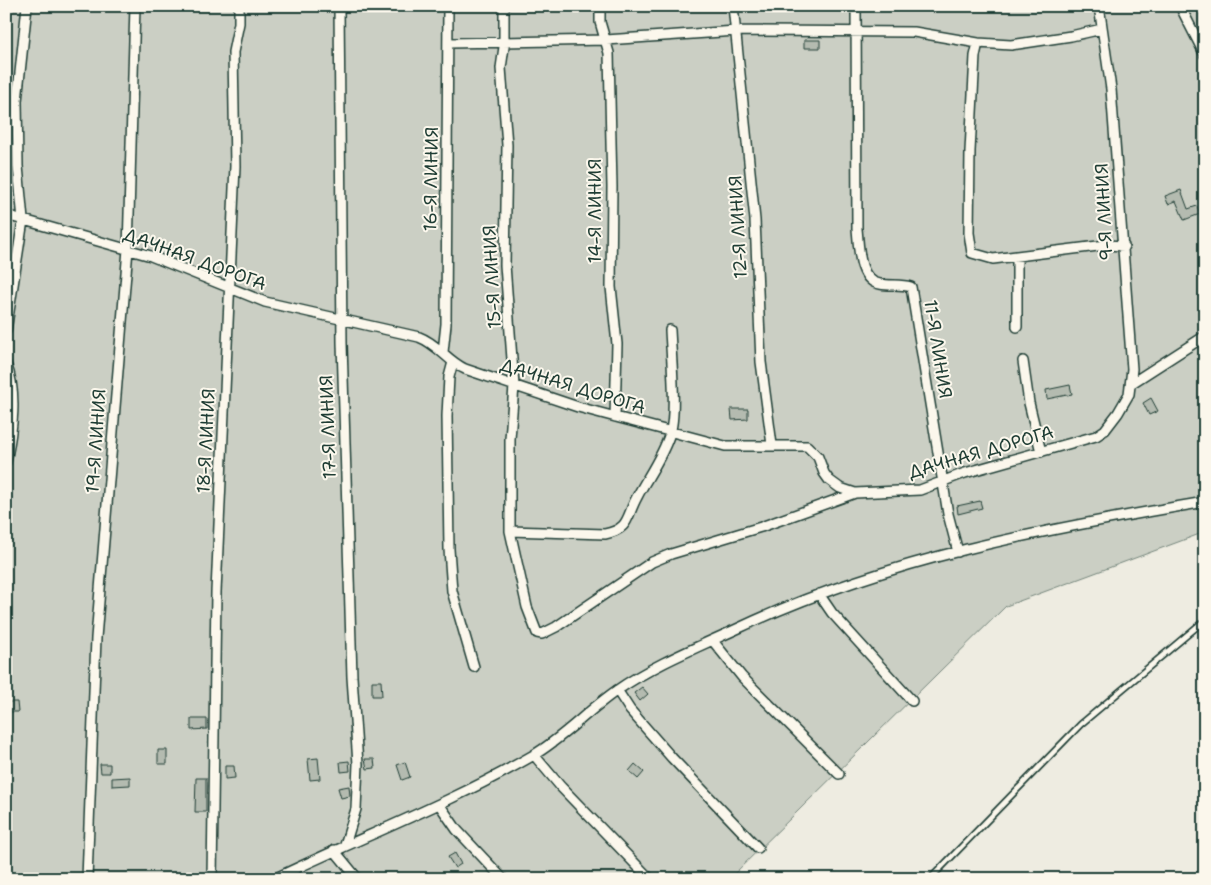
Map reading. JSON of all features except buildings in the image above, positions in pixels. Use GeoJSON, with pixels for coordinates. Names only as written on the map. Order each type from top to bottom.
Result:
{"type":"FeatureCollection","features":[{"type":"Feature","properties":{"kind":"street"},"geometry":{"type":"LineString","coordinates":[[6,331],[23,220],[18,166],[17,101],[27,6]]}},
{"type":"Feature","properties":{"kind":"street","name":"19-Я ЛИНИЯ"},"geometry":{"type":"LineString","coordinates":[[87,879],[96,638],[128,249],[135,6]]}},
{"type":"Feature","properties":{"kind":"street","name":"18-Я ЛИНИЯ"},"geometry":{"type":"LineString","coordinates":[[212,879],[216,583],[230,288],[234,166],[234,52],[239,23],[239,6]]}},
{"type":"Feature","properties":{"kind":"street","name":"17-Я ЛИНИЯ"},"geometry":{"type":"LineString","coordinates":[[340,6],[342,319],[352,677],[358,764],[356,809],[345,845]]}},
{"type":"Feature","properties":{"kind":"street","name":"16-Я ЛИНИЯ"},"geometry":{"type":"LineString","coordinates":[[443,352],[446,324],[448,6]]}},
{"type":"Feature","properties":{"kind":"street","name":"15-Я ЛИНИЯ"},"geometry":{"type":"LineString","coordinates":[[504,6],[504,40],[501,68],[507,145],[505,265],[514,386],[510,439],[510,531],[527,607],[537,632],[542,634],[556,627],[652,562],[671,554],[761,527],[855,493]]}},
{"type":"Feature","properties":{"kind":"street","name":"14-Я ЛИНИЯ"},"geometry":{"type":"LineString","coordinates":[[600,6],[600,22],[609,52],[612,187],[611,287],[617,344],[615,417]]}},
{"type":"Feature","properties":{"kind":"street","name":"12-Я ЛИНИЯ"},"geometry":{"type":"LineString","coordinates":[[733,6],[754,210],[761,362],[772,445]]}},
{"type":"Feature","properties":{"kind":"street","name":"11-Я ЛИНИЯ"},"geometry":{"type":"LineString","coordinates":[[856,6],[857,230],[860,256],[866,274],[878,284],[900,284],[911,287],[948,514],[958,552]]}},
{"type":"Feature","properties":{"kind":"street","name":"9-Я ЛИНИЯ"},"geometry":{"type":"LineString","coordinates":[[1099,6],[1111,89],[1124,246],[1122,262],[1132,383],[1118,413]]}},
{"type":"Feature","properties":{"kind":"street"},"geometry":{"type":"LineString","coordinates":[[1180,6],[1205,56]]}},
{"type":"Feature","properties":{"kind":"street"},"geometry":{"type":"LineString","coordinates":[[448,43],[504,40],[606,40],[736,31],[914,32],[978,43],[1029,43],[1102,29]]}},
{"type":"Feature","properties":{"kind":"street"},"geometry":{"type":"LineString","coordinates":[[978,43],[975,56],[970,151],[972,253],[983,258],[1016,257],[1106,245],[1124,246]]}},
{"type":"Feature","properties":{"kind":"street","name":"ДАЧНАЯ ДОРОГА"},"geometry":{"type":"LineString","coordinates":[[6,215],[128,249],[265,302],[419,337],[430,341],[453,362],[465,369],[615,417],[725,446],[807,446],[818,457],[829,480],[855,493],[920,490],[943,483],[965,473],[1096,436],[1105,430],[1118,413]]}},
{"type":"Feature","properties":{"kind":"street"},"geometry":{"type":"LineString","coordinates":[[1016,257],[1016,326]]}},
{"type":"Feature","properties":{"kind":"street"},"geometry":{"type":"LineString","coordinates":[[510,531],[605,534],[617,531],[624,526],[633,504],[659,459],[671,432],[673,412],[670,330]]}},
{"type":"Feature","properties":{"kind":"street"},"geometry":{"type":"LineString","coordinates":[[1132,383],[1205,336]]}},
{"type":"Feature","properties":{"kind":"street"},"geometry":{"type":"LineString","coordinates":[[1023,361],[1028,403],[1041,452]]}},
{"type":"Feature","properties":{"kind":"street"},"geometry":{"type":"LineString","coordinates":[[453,362],[449,376],[447,416],[449,549],[452,592],[474,667]]}},
{"type":"Feature","properties":{"kind":"street"},"geometry":{"type":"LineString","coordinates":[[6,364],[12,382],[10,440],[6,462]]}},
{"type":"Feature","properties":{"kind":"street"},"geometry":{"type":"LineString","coordinates":[[274,879],[345,845],[439,804],[534,755],[617,690],[713,641],[819,594],[910,563],[1064,526],[1205,502]]}},
{"type":"Feature","properties":{"kind":"street"},"geometry":{"type":"LineString","coordinates":[[819,594],[832,613],[912,701]]}},
{"type":"Feature","properties":{"kind":"street"},"geometry":{"type":"LineString","coordinates":[[713,641],[742,677],[839,774]]}},
{"type":"Feature","properties":{"kind":"street"},"geometry":{"type":"LineString","coordinates":[[617,690],[630,710],[672,758],[758,848]]}},
{"type":"Feature","properties":{"kind":"street"},"geometry":{"type":"LineString","coordinates":[[534,755],[561,787],[650,879]]}},
{"type":"Feature","properties":{"kind":"street"},"geometry":{"type":"LineString","coordinates":[[439,804],[457,830],[503,879]]}},
{"type":"Feature","properties":{"kind":"street"},"geometry":{"type":"LineString","coordinates":[[334,850],[358,879]]}},
{"type":"Feature","properties":{"kind":"lane"},"geometry":{"type":"LineString","coordinates":[[930,879],[1081,724],[1205,620]]}},
{"type":"Feature","properties":{"kind":"shaded area"},"geometry":{"type":"Polygon","coordinates":[[[6,6],[1205,6],[1205,532],[1006,606],[729,879],[6,879],[6,6]]]}}]}
